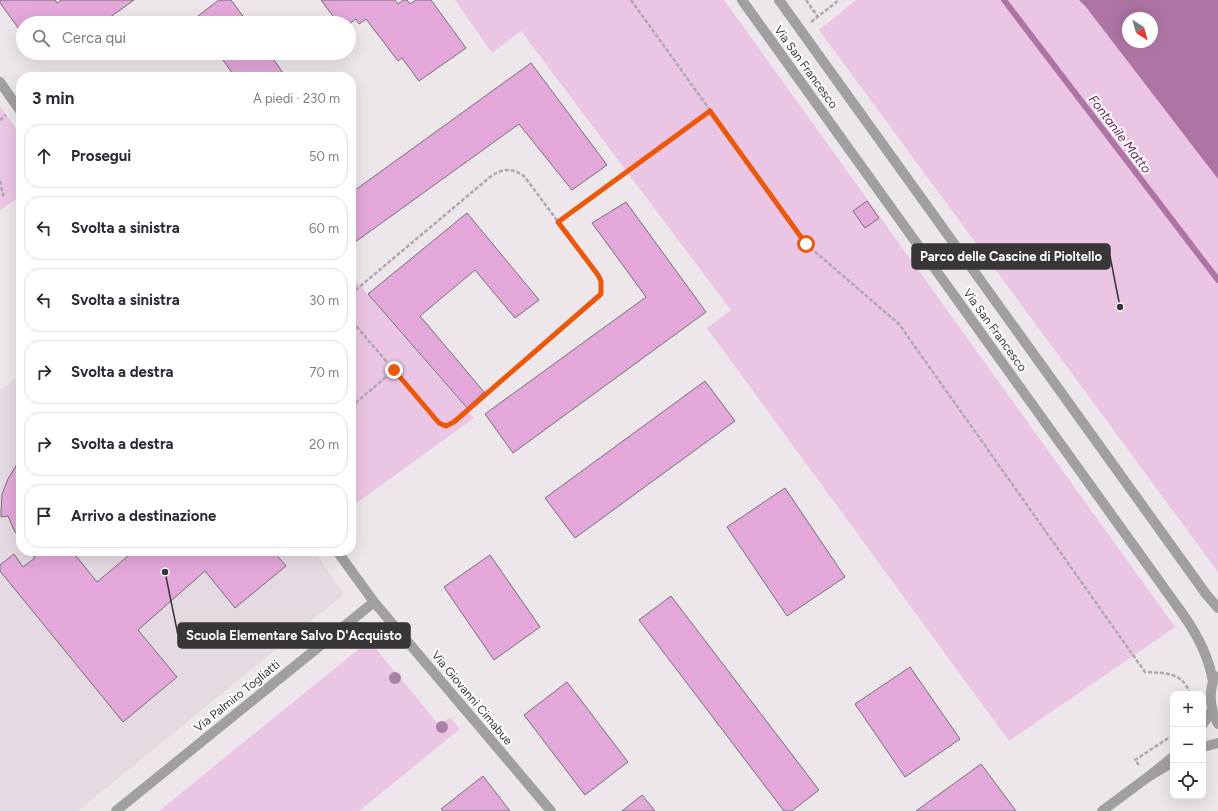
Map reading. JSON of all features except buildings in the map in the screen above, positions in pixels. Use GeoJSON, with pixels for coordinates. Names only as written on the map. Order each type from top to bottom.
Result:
{"type":"FeatureCollection","features":[{"type":"Feature","properties":{"kind":"street","name":"Via San Francesco"},"geometry":{"type":"LineString","coordinates":[[742,0],[1182,613],[1204,651],[1213,682]]}},
{"type":"Feature","properties":{"kind":"street","name":"Via San Francesco"},"geometry":{"type":"LineString","coordinates":[[779,0],[1202,588],[1218,608]]}},
{"type":"Feature","properties":{"kind":"street"},"geometry":{"type":"LineString","coordinates":[[0,82],[16,105]]}},
{"type":"Feature","properties":{"kind":"street","name":"Via Giovanni Cimabue"},"geometry":{"type":"LineString","coordinates":[[341,556],[374,602],[551,811]]}},
{"type":"Feature","properties":{"kind":"street","name":"Via Palmiro Togliatti"},"geometry":{"type":"LineString","coordinates":[[116,811],[374,602]]}},
{"type":"Feature","properties":{"kind":"street"},"geometry":{"type":"LineString","coordinates":[[1218,671],[1211,691],[1212,710],[1218,724]]}},
{"type":"Feature","properties":{"kind":"street"},"geometry":{"type":"LineString","coordinates":[[1206,719],[1212,710]]}},
{"type":"Feature","properties":{"kind":"street"},"geometry":{"type":"LineString","coordinates":[[1206,746],[1218,744]]}},
{"type":"Feature","properties":{"kind":"street"},"geometry":{"type":"LineString","coordinates":[[1102,811],[1170,759]]}},
{"type":"Feature","properties":{"kind":"street"},"geometry":{"type":"LineString","coordinates":[[1148,777],[1171,763]]}},
{"type":"Feature","properties":{"kind":"path"},"geometry":{"type":"LineString","coordinates":[[631,0],[806,244],[899,324],[1145,672],[1166,673],[1179,678],[1187,685],[1189,691]]}},
{"type":"Feature","properties":{"kind":"path"},"geometry":{"type":"LineString","coordinates":[[806,0],[818,17]]}},
{"type":"Feature","properties":{"kind":"path"},"geometry":{"type":"LineString","coordinates":[[800,29],[839,0]]}},
{"type":"Feature","properties":{"kind":"path"},"geometry":{"type":"LineString","coordinates":[[558,222],[710,111]]}},
{"type":"Feature","properties":{"kind":"path"},"geometry":{"type":"LineString","coordinates":[[356,290],[498,171],[506,169],[518,172],[524,176],[598,275],[602,288],[601,294],[596,299],[450,424],[442,425],[439,423],[356,326]]}},
{"type":"Feature","properties":{"kind":"path"},"geometry":{"type":"LineString","coordinates":[[0,181],[4,198]]}},
{"type":"Feature","properties":{"kind":"path"},"geometry":{"type":"LineString","coordinates":[[356,403],[394,370]]}},
{"type":"Feature","properties":{"kind":"shaded area"},"geometry":{"type":"Polygon","coordinates":[[[455,0],[724,0],[1175,627],[1009,741],[707,328],[731,310],[521,31],[492,53],[455,0]]]}},
{"type":"Feature","properties":{"kind":"shaded area"},"geometry":{"type":"Polygon","coordinates":[[[856,0],[1218,0],[1218,572],[819,30],[856,0]]]}},
{"type":"Feature","properties":{"kind":"shaded area"},"geometry":{"type":"Polygon","coordinates":[[[1079,0],[1218,0],[1218,179],[1086,7],[1079,0]]]}},
{"type":"Feature","properties":{"kind":"shaded area"},"geometry":{"type":"Polygon","coordinates":[[[0,106],[16,129],[16,199],[0,210],[0,106]]]}},
{"type":"Feature","properties":{"kind":"shaded area"},"geometry":{"type":"Polygon","coordinates":[[[356,281],[474,418],[356,503],[356,281]]]}},
{"type":"Feature","properties":{"kind":"shaded area"},"geometry":{"type":"Polygon","coordinates":[[[16,379],[16,556],[317,556],[344,594],[78,811],[0,811],[0,390],[16,379]]]}},
{"type":"Feature","properties":{"kind":"shaded area"},"geometry":{"type":"Polygon","coordinates":[[[366,643],[372,644],[440,726],[450,717],[460,729],[359,811],[159,811],[366,643]]]}},
{"type":"Feature","properties":{"kind":"waterway","name":"Fontanile Matto"},"geometry":{"type":"LineString","coordinates":[[1004,0],[1218,280]]}},
{"type":"Feature","properties":{"kind":"place","name":"Parco delle Cascine di Pioltello"},"geometry":{"type":"Point","coordinates":[1120,307]}},
{"type":"Feature","properties":{"kind":"place","name":"Scuola Elementare Salvo D'Acquisto"},"geometry":{"type":"Point","coordinates":[165,572]}},
{"type":"Feature","properties":{"kind":"route"},"geometry":{"type":"LineString","coordinates":[[394,370],[439,423],[446,426],[454,422],[601,294],[601,281],[598,275],[558,222],[710,111],[806,244]]}}]}
